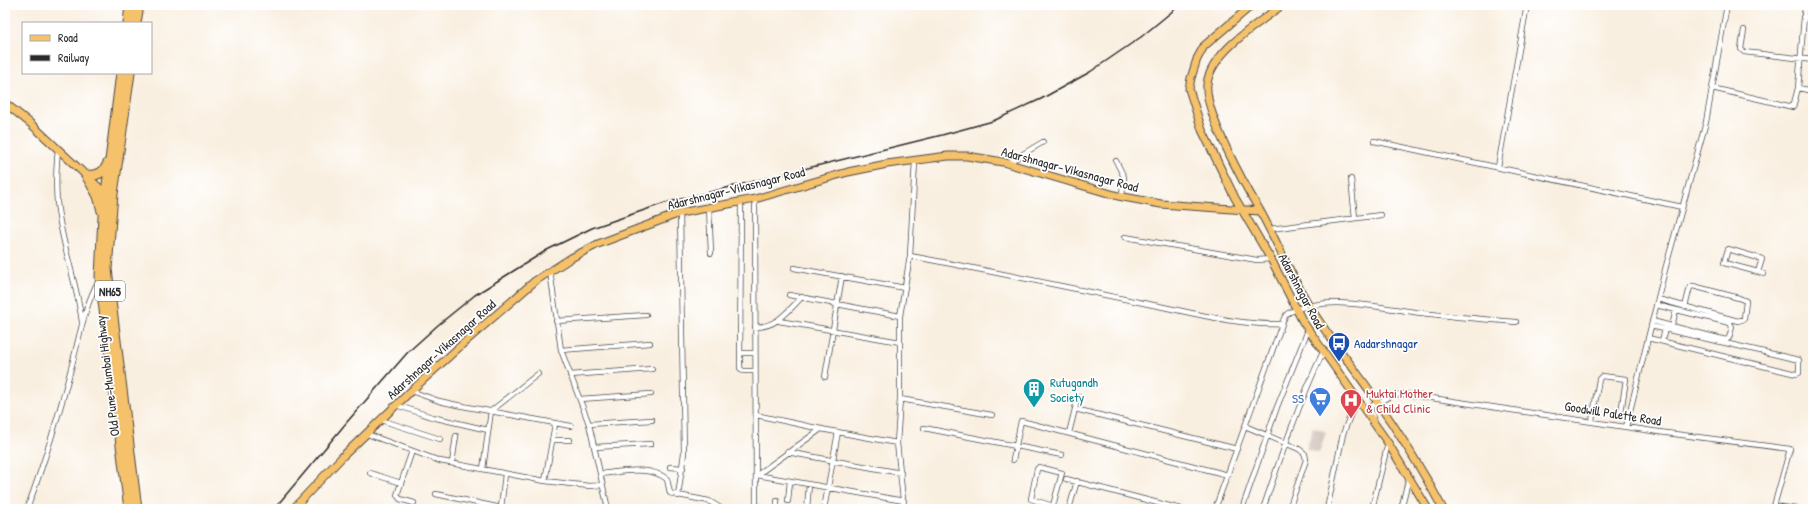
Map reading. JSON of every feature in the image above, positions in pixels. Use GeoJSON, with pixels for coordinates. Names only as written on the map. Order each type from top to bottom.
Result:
{"type":"FeatureCollection","features":[{"type":"Feature","properties":{"kind":"highway"},"geometry":{"type":"LineString","coordinates":[[128,22],[130,5]]}},
{"type":"Feature","properties":{"kind":"highway"},"geometry":{"type":"LineString","coordinates":[[136,22],[139,5]]}},
{"type":"Feature","properties":{"kind":"highway","name":"Old Pune–Mumbai Highway"},"geometry":{"type":"LineString","coordinates":[[121,74],[110,159],[107,269],[137,509]]}},
{"type":"Feature","properties":{"kind":"highway","name":"Old Pune–Mumbai Highway"},"geometry":{"type":"LineString","coordinates":[[129,509],[100,277],[103,216],[110,194],[130,74]]}},
{"type":"Feature","properties":{"kind":"highway"},"geometry":{"type":"LineString","coordinates":[[103,216],[98,196],[86,175],[100,174],[104,171],[110,159]]}},
{"type":"Feature","properties":{"kind":"main road"},"geometry":{"type":"LineString","coordinates":[[1243,211],[1202,130],[1189,89],[1191,78],[1204,46],[1252,5]]}},
{"type":"Feature","properties":{"kind":"main road"},"geometry":{"type":"LineString","coordinates":[[1282,5],[1230,47],[1220,57],[1211,71],[1207,84],[1210,104],[1239,174],[1270,229],[1309,306],[1323,328],[1372,394],[1422,470],[1443,509]]}},
{"type":"Feature","properties":{"kind":"main road"},"geometry":{"type":"LineString","coordinates":[[5,103],[86,175],[110,194]]}},
{"type":"Feature","properties":{"kind":"main road","name":"Adarshnagar-Vikasnagar Road"},"geometry":{"type":"LineString","coordinates":[[293,509],[366,434],[411,391],[504,307],[550,271],[598,244],[680,213],[755,199],[848,172],[948,156],[967,156],[1008,164],[1122,196],[1167,205],[1260,211]]}},
{"type":"Feature","properties":{"kind":"main road","name":"Adarshnagar Road"},"geometry":{"type":"LineString","coordinates":[[1243,211],[1271,258],[1296,310],[1308,330],[1388,443],[1428,509]]}},
{"type":"Feature","properties":{"kind":"street"},"geometry":{"type":"LineString","coordinates":[[1498,167],[1527,5]]}},
{"type":"Feature","properties":{"kind":"street"},"geometry":{"type":"LineString","coordinates":[[1626,426],[1682,207],[1697,159],[1727,5]]}},
{"type":"Feature","properties":{"kind":"street"},"geometry":{"type":"LineString","coordinates":[[1712,88],[1793,107],[1798,88],[1805,5]]}},
{"type":"Feature","properties":{"kind":"street"},"geometry":{"type":"LineString","coordinates":[[1804,17],[1813,18]]}},
{"type":"Feature","properties":{"kind":"street"},"geometry":{"type":"LineString","coordinates":[[1744,30],[1741,49],[1744,52],[1813,60]]}},
{"type":"Feature","properties":{"kind":"street"},"geometry":{"type":"LineString","coordinates":[[1798,88],[1813,91]]}},
{"type":"Feature","properties":{"kind":"street"},"geometry":{"type":"LineString","coordinates":[[1374,141],[1682,207]]}},
{"type":"Feature","properties":{"kind":"street"},"geometry":{"type":"LineString","coordinates":[[1008,164],[1043,142]]}},
{"type":"Feature","properties":{"kind":"street"},"geometry":{"type":"LineString","coordinates":[[58,149],[56,187],[58,212],[79,299],[82,326]]}},
{"type":"Feature","properties":{"kind":"street"},"geometry":{"type":"LineString","coordinates":[[904,509],[897,443],[900,399],[900,316],[910,256],[915,161]]}},
{"type":"Feature","properties":{"kind":"street"},"geometry":{"type":"LineString","coordinates":[[1116,161],[1124,177],[1122,196]]}},
{"type":"Feature","properties":{"kind":"street"},"geometry":{"type":"LineString","coordinates":[[1351,179],[1355,218]]}},
{"type":"Feature","properties":{"kind":"street"},"geometry":{"type":"LineString","coordinates":[[755,199],[756,509]]}},
{"type":"Feature","properties":{"kind":"street"},"geometry":{"type":"LineString","coordinates":[[741,202],[741,370],[755,371]]}},
{"type":"Feature","properties":{"kind":"street"},"geometry":{"type":"LineString","coordinates":[[710,207],[711,254]]}},
{"type":"Feature","properties":{"kind":"street"},"geometry":{"type":"LineString","coordinates":[[678,496],[683,468],[683,337],[680,213]]}},
{"type":"Feature","properties":{"kind":"street"},"geometry":{"type":"LineString","coordinates":[[1270,229],[1381,215]]}},
{"type":"Feature","properties":{"kind":"street"},"geometry":{"type":"LineString","coordinates":[[1125,237],[1257,260],[1271,258]]}},
{"type":"Feature","properties":{"kind":"street"},"geometry":{"type":"LineString","coordinates":[[1758,272],[1762,259],[1728,249],[1724,263],[1764,274]]}},
{"type":"Feature","properties":{"kind":"street"},"geometry":{"type":"LineString","coordinates":[[910,256],[999,272],[1227,319],[1258,324],[1282,324]]}},
{"type":"Feature","properties":{"kind":"street"},"geometry":{"type":"LineString","coordinates":[[794,268],[905,288]]}},
{"type":"Feature","properties":{"kind":"street"},"geometry":{"type":"LineString","coordinates":[[27,509],[40,474],[91,294],[100,277],[107,269]]}},
{"type":"Feature","properties":{"kind":"street"},"geometry":{"type":"LineString","coordinates":[[550,271],[561,350],[589,424],[608,509]]}},
{"type":"Feature","properties":{"kind":"street"},"geometry":{"type":"LineString","coordinates":[[825,377],[842,276]]}},
{"type":"Feature","properties":{"kind":"street"},"geometry":{"type":"LineString","coordinates":[[1658,300],[1685,307],[1741,321],[1744,319],[1747,304],[1746,301],[1739,298],[1693,286],[1690,287],[1685,307]]}},
{"type":"Feature","properties":{"kind":"street"},"geometry":{"type":"LineString","coordinates":[[789,295],[838,303],[900,316]]}},
{"type":"Feature","properties":{"kind":"street"},"geometry":{"type":"LineString","coordinates":[[755,327],[768,326],[779,321],[802,297]]}},
{"type":"Feature","properties":{"kind":"street"},"geometry":{"type":"LineString","coordinates":[[1215,509],[1287,313],[1309,306],[1349,303],[1421,313],[1516,322]]}},
{"type":"Feature","properties":{"kind":"street"},"geometry":{"type":"LineString","coordinates":[[1652,323],[1726,340],[1729,338],[1732,327],[1730,323],[1656,305]]}},
{"type":"Feature","properties":{"kind":"street"},"geometry":{"type":"LineString","coordinates":[[1673,322],[1676,310]]}},
{"type":"Feature","properties":{"kind":"street"},"geometry":{"type":"LineString","coordinates":[[556,321],[646,315]]}},
{"type":"Feature","properties":{"kind":"street"},"geometry":{"type":"LineString","coordinates":[[779,321],[900,342]]}},
{"type":"Feature","properties":{"kind":"street"},"geometry":{"type":"LineString","coordinates":[[1648,338],[1796,374],[1799,373],[1799,360],[1665,329],[1652,323]]}},
{"type":"Feature","properties":{"kind":"street"},"geometry":{"type":"LineString","coordinates":[[1662,341],[1665,329]]}},
{"type":"Feature","properties":{"kind":"street"},"geometry":{"type":"LineString","coordinates":[[1242,509],[1267,436],[1308,330]]}},
{"type":"Feature","properties":{"kind":"street"},"geometry":{"type":"LineString","coordinates":[[561,350],[650,343]]}},
{"type":"Feature","properties":{"kind":"street"},"geometry":{"type":"LineString","coordinates":[[1263,509],[1286,443],[1312,375],[1323,352]]}},
{"type":"Feature","properties":{"kind":"street"},"geometry":{"type":"LineString","coordinates":[[740,353],[755,353]]}},
{"type":"Feature","properties":{"kind":"street"},"geometry":{"type":"LineString","coordinates":[[570,375],[652,369]]}},
{"type":"Feature","properties":{"kind":"street"},"geometry":{"type":"LineString","coordinates":[[483,469],[491,411],[538,374]]}},
{"type":"Feature","properties":{"kind":"street"},"geometry":{"type":"LineString","coordinates":[[1592,421],[1599,379],[1602,376],[1626,379],[1621,413]]}},
{"type":"Feature","properties":{"kind":"street"},"geometry":{"type":"LineString","coordinates":[[411,391],[439,401],[571,426]]}},
{"type":"Feature","properties":{"kind":"street"},"geometry":{"type":"LineString","coordinates":[[580,399],[651,394]]}},
{"type":"Feature","properties":{"kind":"street","name":"Goodwill Palette Road"},"geometry":{"type":"LineString","coordinates":[[1377,403],[1392,395],[1406,394],[1790,449],[1774,506],[1797,509]]}},
{"type":"Feature","properties":{"kind":"street"},"geometry":{"type":"LineString","coordinates":[[1069,433],[1078,397]]}},
{"type":"Feature","properties":{"kind":"street"},"geometry":{"type":"LineString","coordinates":[[1327,509],[1344,434],[1357,398]]}},
{"type":"Feature","properties":{"kind":"street"},"geometry":{"type":"LineString","coordinates":[[900,399],[992,415]]}},
{"type":"Feature","properties":{"kind":"street"},"geometry":{"type":"LineString","coordinates":[[1374,424],[1370,407],[1377,403]]}},
{"type":"Feature","properties":{"kind":"street"},"geometry":{"type":"LineString","coordinates":[[396,405],[432,417],[488,430]]}},
{"type":"Feature","properties":{"kind":"street"},"geometry":{"type":"LineString","coordinates":[[1075,409],[1237,448]]}},
{"type":"Feature","properties":{"kind":"street"},"geometry":{"type":"LineString","coordinates":[[756,415],[820,429],[897,443]]}},
{"type":"Feature","properties":{"kind":"street"},"geometry":{"type":"LineString","coordinates":[[381,420],[440,439]]}},
{"type":"Feature","properties":{"kind":"street"},"geometry":{"type":"LineString","coordinates":[[589,424],[652,420]]}},
{"type":"Feature","properties":{"kind":"street"},"geometry":{"type":"LineString","coordinates":[[1013,460],[1020,421],[1228,475]]}},
{"type":"Feature","properties":{"kind":"street"},"geometry":{"type":"LineString","coordinates":[[545,481],[555,424]]}},
{"type":"Feature","properties":{"kind":"street"},"geometry":{"type":"LineString","coordinates":[[1246,426],[1299,449],[1306,456],[1289,509]]}},
{"type":"Feature","properties":{"kind":"street"},"geometry":{"type":"LineString","coordinates":[[924,428],[1062,455]]}},
{"type":"Feature","properties":{"kind":"street"},"geometry":{"type":"LineString","coordinates":[[756,474],[820,429]]}},
{"type":"Feature","properties":{"kind":"street"},"geometry":{"type":"LineString","coordinates":[[824,509],[838,432]]}},
{"type":"Feature","properties":{"kind":"street"},"geometry":{"type":"LineString","coordinates":[[366,434],[452,464],[545,481],[589,486],[603,485]]}},
{"type":"Feature","properties":{"kind":"street"},"geometry":{"type":"LineString","coordinates":[[452,464],[456,436]]}},
{"type":"Feature","properties":{"kind":"street"},"geometry":{"type":"LineString","coordinates":[[552,440],[570,440]]}},
{"type":"Feature","properties":{"kind":"street"},"geometry":{"type":"LineString","coordinates":[[1372,509],[1388,443]]}},
{"type":"Feature","properties":{"kind":"street"},"geometry":{"type":"LineString","coordinates":[[594,447],[651,444]]}},
{"type":"Feature","properties":{"kind":"street"},"geometry":{"type":"LineString","coordinates":[[412,451],[401,483],[398,497],[414,502]]}},
{"type":"Feature","properties":{"kind":"street"},"geometry":{"type":"LineString","coordinates":[[787,452],[833,462],[901,472]]}},
{"type":"Feature","properties":{"kind":"street"},"geometry":{"type":"LineString","coordinates":[[670,467],[683,468]]}},
{"type":"Feature","properties":{"kind":"street"},"geometry":{"type":"LineString","coordinates":[[1039,467],[1062,473],[1053,507],[1030,499],[1037,469],[1039,467]]}},
{"type":"Feature","properties":{"kind":"street"},"geometry":{"type":"LineString","coordinates":[[600,474],[631,471],[655,473],[666,479],[670,493],[678,496],[709,501],[722,509]]}},
{"type":"Feature","properties":{"kind":"street"},"geometry":{"type":"LineString","coordinates":[[370,473],[401,483]]}},
{"type":"Feature","properties":{"kind":"street"},"geometry":{"type":"LineString","coordinates":[[436,494],[503,509],[505,474]]}},
{"type":"Feature","properties":{"kind":"street"},"geometry":{"type":"LineString","coordinates":[[756,474],[904,501]]}},
{"type":"Feature","properties":{"kind":"street"},"geometry":{"type":"LineString","coordinates":[[1401,509],[1410,477]]}},
{"type":"Feature","properties":{"kind":"street"},"geometry":{"type":"LineString","coordinates":[[1066,478],[1181,509]]}},
{"type":"Feature","properties":{"kind":"street"},"geometry":{"type":"LineString","coordinates":[[788,501],[790,481]]}},
{"type":"Feature","properties":{"kind":"street"},"geometry":{"type":"LineString","coordinates":[[1069,509],[1077,481]]}},
{"type":"Feature","properties":{"kind":"street"},"geometry":{"type":"LineString","coordinates":[[807,509],[809,484]]}},
{"type":"Feature","properties":{"kind":"street"},"geometry":{"type":"LineString","coordinates":[[777,502],[777,509]]}},
{"type":"Feature","properties":{"kind":"shaded area"},"geometry":{"type":"Polygon","coordinates":[[[1313,427],[1326,432],[1319,453],[1306,449],[1313,427]]]}},
{"type":"Feature","properties":{"kind":"railway"},"geometry":{"type":"LineString","coordinates":[[274,509],[408,352],[475,295],[547,250],[592,228],[665,203],[942,135],[993,121],[1041,99],[1090,72],[1141,37],[1180,5]]}},
{"type":"Feature","properties":{"kind":"place","name":"Aadarshnagar"},"geometry":{"type":"Point","coordinates":[1339,362]}},
{"type":"Feature","properties":{"kind":"place","name":"Rutugandh Society"},"geometry":{"type":"Point","coordinates":[1034,408]}},
{"type":"Feature","properties":{"kind":"place","name":"SS"},"geometry":{"type":"Point","coordinates":[1320,418]}},
{"type":"Feature","properties":{"kind":"place","name":"Muktai Mother & Child Clinic"},"geometry":{"type":"Point","coordinates":[1351,420]}}]}
